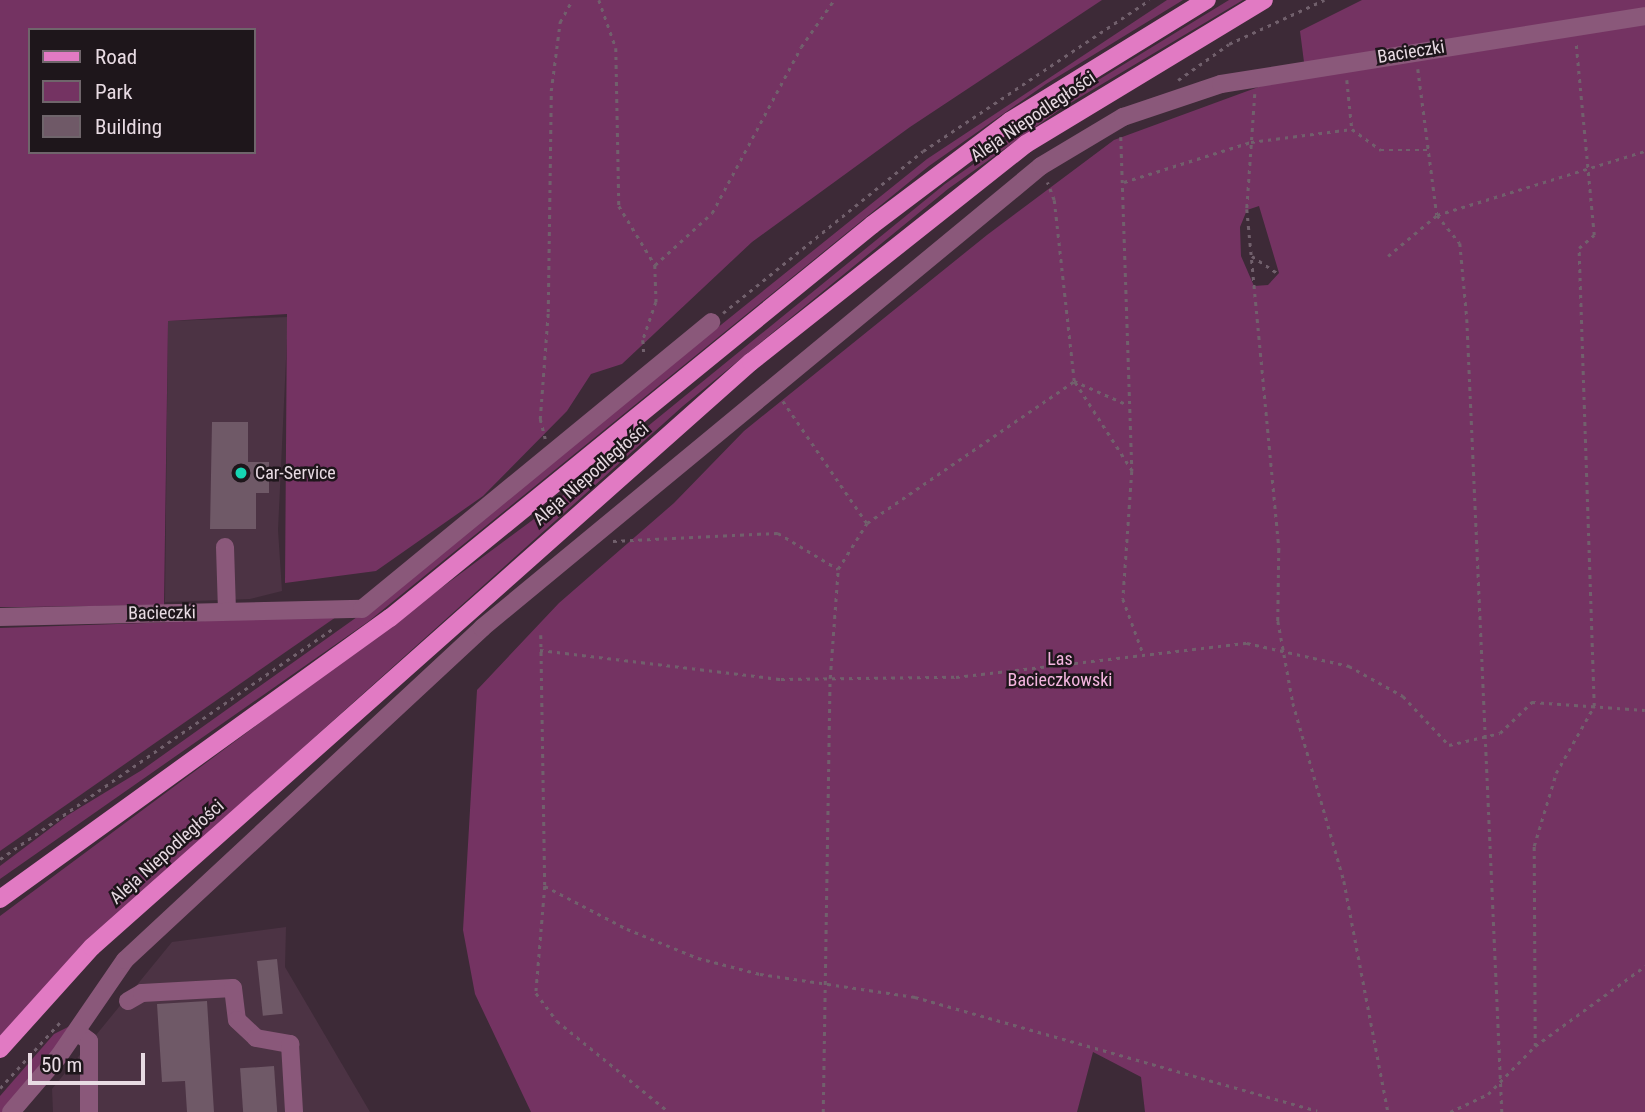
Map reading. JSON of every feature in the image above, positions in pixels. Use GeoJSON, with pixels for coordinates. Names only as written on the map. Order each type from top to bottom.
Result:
{"type":"FeatureCollection","features":[{"type":"Feature","properties":{"kind":"main road","name":"Aleja Niepodległości"},"geometry":{"type":"LineString","coordinates":[[0,899],[390,618],[872,225],[1010,121],[1207,0]]}},
{"type":"Feature","properties":{"kind":"main road","name":"Aleja Niepodległości"},"geometry":{"type":"LineString","coordinates":[[0,1049],[92,947],[751,362],[1026,144],[1264,0]]}},
{"type":"Feature","properties":{"kind":"street","name":"Bacieczki"},"geometry":{"type":"LineString","coordinates":[[11,1112],[82,1024],[125,960],[527,590],[1041,166],[1123,117],[1179,95],[1257,76],[1645,16]]}},
{"type":"Feature","properties":{"kind":"street"},"geometry":{"type":"LineString","coordinates":[[355,611],[711,323]]}},
{"type":"Feature","properties":{"kind":"street"},"geometry":{"type":"LineString","coordinates":[[225,547],[227,611]]}},
{"type":"Feature","properties":{"kind":"street","name":"Bacieczki"},"geometry":{"type":"LineString","coordinates":[[0,617],[227,611],[355,611]]}},
{"type":"Feature","properties":{"kind":"street"},"geometry":{"type":"LineString","coordinates":[[128,1001],[142,993],[233,988],[237,1020],[256,1038],[290,1044],[294,1112]]}},
{"type":"Feature","properties":{"kind":"street"},"geometry":{"type":"LineString","coordinates":[[82,1024],[89,1041],[89,1112]]}},
{"type":"Feature","properties":{"kind":"path"},"geometry":{"type":"LineString","coordinates":[[552,450],[540,419],[548,312],[551,91],[560,22],[572,0]]}},
{"type":"Feature","properties":{"kind":"path"},"geometry":{"type":"LineString","coordinates":[[599,0],[616,48],[619,206],[655,265],[656,302],[643,340]]}},
{"type":"Feature","properties":{"kind":"path"},"geometry":{"type":"LineString","coordinates":[[655,265],[712,213],[801,47],[834,0]]}},
{"type":"Feature","properties":{"kind":"path"},"geometry":{"type":"LineString","coordinates":[[711,323],[923,151],[1149,0]]}},
{"type":"Feature","properties":{"kind":"path"},"geometry":{"type":"LineString","coordinates":[[1179,95],[1183,72],[1324,0]]}},
{"type":"Feature","properties":{"kind":"path"},"geometry":{"type":"LineString","coordinates":[[1535,1046],[1534,846],[1556,773],[1594,706],[1579,248],[1594,235],[1575,27]]}},
{"type":"Feature","properties":{"kind":"path"},"geometry":{"type":"LineString","coordinates":[[1417,59],[1437,215],[1460,243],[1467,319],[1502,1112]]}},
{"type":"Feature","properties":{"kind":"path"},"geometry":{"type":"LineString","coordinates":[[1346,63],[1352,129]]}},
{"type":"Feature","properties":{"kind":"path"},"geometry":{"type":"LineString","coordinates":[[1257,76],[1251,142],[1251,256],[1279,549],[1283,647],[1293,703],[1344,881],[1388,1112]]}},
{"type":"Feature","properties":{"kind":"path"},"geometry":{"type":"LineString","coordinates":[[1123,182],[1251,142],[1352,129],[1381,150],[1429,149]]}},
{"type":"Feature","properties":{"kind":"path"},"geometry":{"type":"LineString","coordinates":[[1121,137],[1132,471],[1123,598],[1143,653]]}},
{"type":"Feature","properties":{"kind":"path"},"geometry":{"type":"LineString","coordinates":[[1388,256],[1437,215],[1588,172],[1645,151]]}},
{"type":"Feature","properties":{"kind":"path"},"geometry":{"type":"LineString","coordinates":[[1055,200],[1074,381],[1132,471]]}},
{"type":"Feature","properties":{"kind":"path"},"geometry":{"type":"LineString","coordinates":[[1251,256],[1279,274]]}},
{"type":"Feature","properties":{"kind":"path"},"geometry":{"type":"LineString","coordinates":[[1074,381],[1129,405]]}},
{"type":"Feature","properties":{"kind":"path"},"geometry":{"type":"LineString","coordinates":[[824,1112],[830,678],[838,569],[867,523],[1074,381]]}},
{"type":"Feature","properties":{"kind":"path"},"geometry":{"type":"LineString","coordinates":[[777,393],[867,523]]}},
{"type":"Feature","properties":{"kind":"path"},"geometry":{"type":"LineString","coordinates":[[599,542],[778,533],[838,569]]}},
{"type":"Feature","properties":{"kind":"path"},"geometry":{"type":"LineString","coordinates":[[0,859],[355,611]]}},
{"type":"Feature","properties":{"kind":"path"},"geometry":{"type":"LineString","coordinates":[[541,635],[545,886],[536,993],[557,1021],[669,1112]]}},
{"type":"Feature","properties":{"kind":"path"},"geometry":{"type":"LineString","coordinates":[[540,650],[781,679],[956,677],[1143,653],[1247,643],[1283,647],[1349,666],[1403,696],[1449,745],[1500,733],[1532,702],[1645,710]]}},
{"type":"Feature","properties":{"kind":"path"},"geometry":{"type":"LineString","coordinates":[[545,886],[698,958],[760,974],[826,981],[915,997],[1098,1045],[1322,1112]]}},
{"type":"Feature","properties":{"kind":"path"},"geometry":{"type":"LineString","coordinates":[[1450,1112],[1488,1094],[1535,1046],[1645,966]]}},
{"type":"Feature","properties":{"kind":"path"},"geometry":{"type":"LineString","coordinates":[[0,1088],[51,1027],[74,1015],[82,1024]]}},
{"type":"Feature","properties":{"kind":"shaded area"},"geometry":{"type":"Polygon","coordinates":[[[288,317],[278,530],[282,591],[250,599],[165,602],[168,321],[288,317]]]}},
{"type":"Feature","properties":{"kind":"shaded area"},"geometry":{"type":"Polygon","coordinates":[[[286,927],[285,967],[370,1112],[53,1112],[52,1089],[172,942],[286,927]]]}},
{"type":"Feature","properties":{"kind":"green space"},"geometry":{"type":"Polygon","coordinates":[[[0,0],[1102,0],[910,127],[752,242],[622,364],[591,374],[567,411],[483,496],[376,571],[285,583],[287,314],[168,321],[164,605],[0,607],[0,0]]]}},
{"type":"Feature","properties":{"kind":"green space"},"geometry":{"type":"Polygon","coordinates":[[[1167,0],[1183,0],[1046,84],[929,166],[369,621],[0,879],[0,866],[68,815],[142,770],[364,612],[927,159],[1167,0]]]}},
{"type":"Feature","properties":{"kind":"green space"},"geometry":{"type":"Polygon","coordinates":[[[1229,0],[1243,0],[1062,108],[948,189],[683,406],[89,940],[0,1038],[0,916],[534,519],[945,184],[1059,104],[1229,0]]]}},
{"type":"Feature","properties":{"kind":"green space","name":"Las Bacieczkowski"},"geometry":{"type":"Polygon","coordinates":[[[1362,0],[1645,0],[1645,1112],[1145,1112],[1141,1077],[1093,1052],[1077,1112],[531,1112],[475,994],[463,930],[477,690],[559,603],[674,503],[744,431],[987,235],[1114,140],[1305,70],[1300,31],[1362,0]],[[1259,206],[1247,210],[1240,227],[1241,256],[1254,286],[1268,285],[1279,273],[1259,206]]]}},
{"type":"Feature","properties":{"kind":"green space"},"geometry":{"type":"Polygon","coordinates":[[[336,617],[0,851],[0,628],[336,617]]]}},
{"type":"Feature","properties":{"kind":"green space"},"geometry":{"type":"Polygon","coordinates":[[[76,1023],[4,1112],[0,1112],[0,1096],[54,1034],[76,1023]]]}},
{"type":"Feature","properties":{"kind":"building","name":"Car-Service"},"geometry":{"type":"Polygon","coordinates":[[[212,422],[248,422],[248,462],[269,462],[269,493],[256,493],[256,529],[210,529],[212,422]]]}},
{"type":"Feature","properties":{"kind":"building"},"geometry":{"type":"Polygon","coordinates":[[[277,959],[283,1014],[263,1016],[257,961],[277,959]]]}},
{"type":"Feature","properties":{"kind":"building"},"geometry":{"type":"Polygon","coordinates":[[[207,1001],[214,1112],[187,1112],[185,1081],[162,1082],[157,1004],[207,1001]]]}},
{"type":"Feature","properties":{"kind":"building"},"geometry":{"type":"Polygon","coordinates":[[[274,1066],[277,1112],[243,1112],[240,1068],[274,1066]]]}},
{"type":"Feature","properties":{"kind":"place","name":"Car-Service"},"geometry":{"type":"Point","coordinates":[241,473]}}]}
